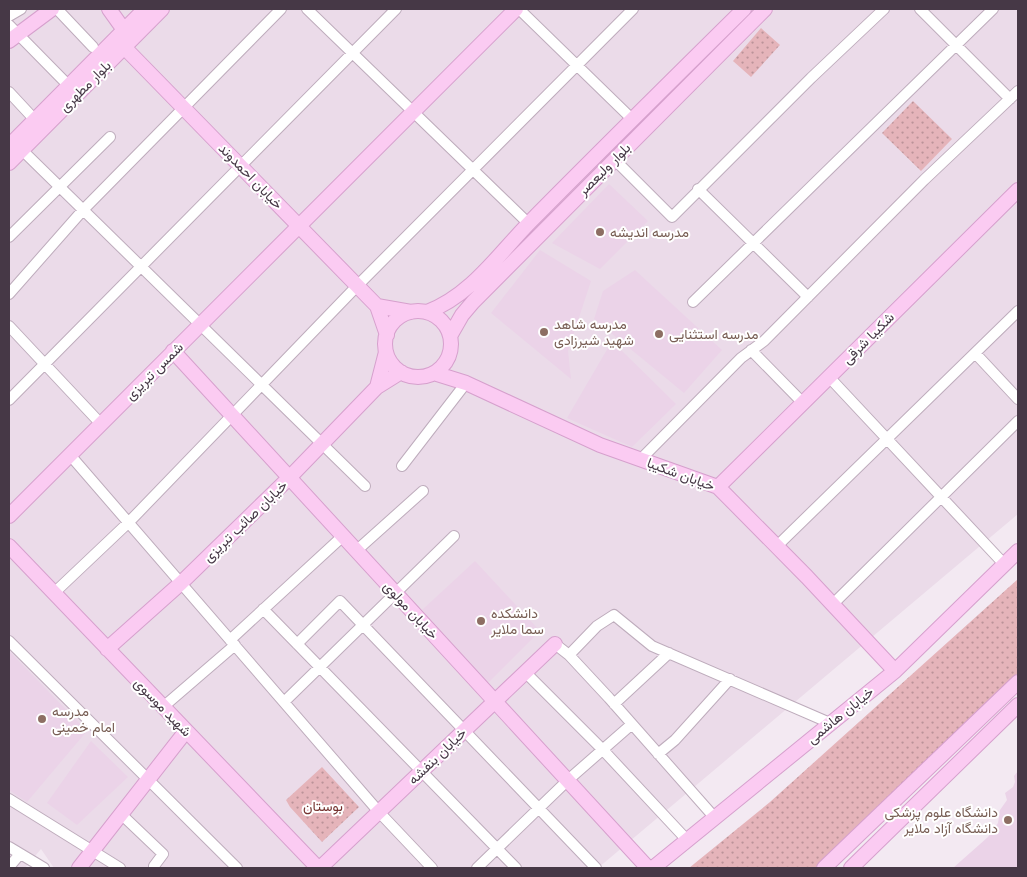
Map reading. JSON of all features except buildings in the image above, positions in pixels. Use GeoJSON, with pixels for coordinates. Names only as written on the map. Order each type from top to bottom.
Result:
{"type":"FeatureCollection","features":[{"type":"Feature","properties":{"kind":"main road"},"geometry":{"type":"LineString","coordinates":[[12,34],[52,9]]}},
{"type":"Feature","properties":{"kind":"main road"},"geometry":{"type":"LineString","coordinates":[[109,9],[124,30],[124,47]]}},
{"type":"Feature","properties":{"kind":"main road","name":"بلوار مطهری"},"geometry":{"type":"LineString","coordinates":[[9,163],[15,148],[35,120],[145,9]]}},
{"type":"Feature","properties":{"kind":"main road","name":"بلوار مطهری"},"geometry":{"type":"LineString","coordinates":[[15,148],[124,47],[162,9]]}},
{"type":"Feature","properties":{"kind":"main road","name":"شمس تبریزی"},"geometry":{"type":"LineString","coordinates":[[9,516],[299,225],[518,9]]}},
{"type":"Feature","properties":{"kind":"main road","name":"بلوار ولیعصر"},"geometry":{"type":"LineString","coordinates":[[428,312],[452,301],[465,291],[529,224],[744,9]]}},
{"type":"Feature","properties":{"kind":"main road","name":"بلوار ولیعصر"},"geometry":{"type":"LineString","coordinates":[[450,336],[462,315],[473,302],[765,9]]}},
{"type":"Feature","properties":{"kind":"main road","name":"خیابان احمدوند"},"geometry":{"type":"LineString","coordinates":[[124,47],[377,306]]}},
{"type":"Feature","properties":{"kind":"main road","name":"شکیبا شرقی"},"geometry":{"type":"LineString","coordinates":[[718,487],[1018,190]]}},
{"type":"Feature","properties":{"kind":"main road"},"geometry":{"type":"LineString","coordinates":[[376,387],[386,352],[387,335],[377,306],[410,312],[428,312],[442,321],[450,336],[450,353],[446,361],[434,373],[418,377],[394,368],[386,352]]}},
{"type":"Feature","properties":{"kind":"main road"},"geometry":{"type":"LineString","coordinates":[[387,335],[396,320],[410,312]]}},
{"type":"Feature","properties":{"kind":"main road","name":"خیابان مولوی"},"geometry":{"type":"LineString","coordinates":[[173,351],[648,868]]}},
{"type":"Feature","properties":{"kind":"main road"},"geometry":{"type":"LineString","coordinates":[[446,361],[466,383]]}},
{"type":"Feature","properties":{"kind":"main road"},"geometry":{"type":"LineString","coordinates":[[376,387],[401,372]]}},
{"type":"Feature","properties":{"kind":"main road","name":"خیابان شکیبا"},"geometry":{"type":"LineString","coordinates":[[434,373],[466,383],[600,445],[718,487],[895,670]]}},
{"type":"Feature","properties":{"kind":"main road","name":"خیابان صائب تبریزی"},"geometry":{"type":"LineString","coordinates":[[107,649],[181,583],[289,478],[376,387]]}},
{"type":"Feature","properties":{"kind":"main road","name":"شهید موسوی"},"geometry":{"type":"LineString","coordinates":[[9,546],[319,868]]}},
{"type":"Feature","properties":{"kind":"main road","name":"خیابان هاشمی"},"geometry":{"type":"LineString","coordinates":[[653,868],[895,670],[1018,551]]}},
{"type":"Feature","properties":{"kind":"main road","name":"خیابان بنفشه"},"geometry":{"type":"LineString","coordinates":[[319,868],[555,644]]}},
{"type":"Feature","properties":{"kind":"main road"},"geometry":{"type":"LineString","coordinates":[[824,868],[1018,682]]}},
{"type":"Feature","properties":{"kind":"main road"},"geometry":{"type":"LineString","coordinates":[[851,868],[1018,706]]}},
{"type":"Feature","properties":{"kind":"main road"},"geometry":{"type":"LineString","coordinates":[[79,868],[186,731]]}},
{"type":"Feature","properties":{"kind":"street"},"geometry":{"type":"LineString","coordinates":[[9,16],[21,9]]}},
{"type":"Feature","properties":{"kind":"street"},"geometry":{"type":"LineString","coordinates":[[57,9],[93,47]]}},
{"type":"Feature","properties":{"kind":"street"},"geometry":{"type":"LineString","coordinates":[[9,294],[83,210],[281,9]]}},
{"type":"Feature","properties":{"kind":"street"},"geometry":{"type":"LineString","coordinates":[[307,9],[529,224]]}},
{"type":"Feature","properties":{"kind":"street"},"geometry":{"type":"LineString","coordinates":[[9,400],[396,9]]}},
{"type":"Feature","properties":{"kind":"street"},"geometry":{"type":"LineString","coordinates":[[518,9],[633,120]]}},
{"type":"Feature","properties":{"kind":"street"},"geometry":{"type":"LineString","coordinates":[[54,593],[129,522],[357,286],[633,9]]}},
{"type":"Feature","properties":{"kind":"street"},"geometry":{"type":"LineString","coordinates":[[614,159],[672,218],[698,189],[884,9]]}},
{"type":"Feature","properties":{"kind":"street"},"geometry":{"type":"LineString","coordinates":[[920,9],[1010,99]]}},
{"type":"Feature","properties":{"kind":"street"},"geometry":{"type":"LineString","coordinates":[[693,302],[993,9]]}},
{"type":"Feature","properties":{"kind":"street"},"geometry":{"type":"LineString","coordinates":[[12,34],[69,86]]}},
{"type":"Feature","properties":{"kind":"street"},"geometry":{"type":"LineString","coordinates":[[640,460],[741,358],[764,341],[922,182],[1018,91]]}},
{"type":"Feature","properties":{"kind":"street"},"geometry":{"type":"LineString","coordinates":[[9,92],[35,120]]}},
{"type":"Feature","properties":{"kind":"street"},"geometry":{"type":"LineString","coordinates":[[9,237],[110,137]]}},
{"type":"Feature","properties":{"kind":"street"},"geometry":{"type":"LineString","coordinates":[[15,148],[60,187],[365,486]]}},
{"type":"Feature","properties":{"kind":"street"},"geometry":{"type":"LineString","coordinates":[[698,189],[808,297]]}},
{"type":"Feature","properties":{"kind":"street"},"geometry":{"type":"LineString","coordinates":[[777,546],[1018,311]]}},
{"type":"Feature","properties":{"kind":"street"},"geometry":{"type":"LineString","coordinates":[[9,326],[101,424]]}},
{"type":"Feature","properties":{"kind":"street"},"geometry":{"type":"LineString","coordinates":[[751,350],[803,403]]}},
{"type":"Feature","properties":{"kind":"street"},"geometry":{"type":"LineString","coordinates":[[975,353],[1018,399]]}},
{"type":"Feature","properties":{"kind":"street"},"geometry":{"type":"LineString","coordinates":[[829,377],[1004,564]]}},
{"type":"Feature","properties":{"kind":"street"},"geometry":{"type":"LineString","coordinates":[[402,466],[466,383]]}},
{"type":"Feature","properties":{"kind":"street"},"geometry":{"type":"LineString","coordinates":[[833,604],[1018,421]]}},
{"type":"Feature","properties":{"kind":"street"},"geometry":{"type":"LineString","coordinates":[[70,454],[379,812],[432,868]]}},
{"type":"Feature","properties":{"kind":"street"},"geometry":{"type":"LineString","coordinates":[[356,551],[423,491]]}},
{"type":"Feature","properties":{"kind":"street"},"geometry":{"type":"LineString","coordinates":[[163,707],[233,643],[263,609],[343,536]]}},
{"type":"Feature","properties":{"kind":"street"},"geometry":{"type":"LineString","coordinates":[[284,702],[454,536]]}},
{"type":"Feature","properties":{"kind":"street"},"geometry":{"type":"LineString","coordinates":[[297,644],[340,601],[596,868]]}},
{"type":"Feature","properties":{"kind":"street"},"geometry":{"type":"LineString","coordinates":[[263,609],[516,868]]}},
{"type":"Feature","properties":{"kind":"street"},"geometry":{"type":"LineString","coordinates":[[569,655],[597,626],[614,615],[652,646],[730,678],[830,723]]}},
{"type":"Feature","properties":{"kind":"street"},"geometry":{"type":"LineString","coordinates":[[9,641],[237,868]]}},
{"type":"Feature","properties":{"kind":"street"},"geometry":{"type":"LineString","coordinates":[[555,644],[569,655],[715,818]]}},
{"type":"Feature","properties":{"kind":"street"},"geometry":{"type":"LineString","coordinates":[[614,704],[669,653]]}},
{"type":"Feature","properties":{"kind":"street"},"geometry":{"type":"LineString","coordinates":[[525,672],[603,750],[687,840]]}},
{"type":"Feature","properties":{"kind":"street"},"geometry":{"type":"LineString","coordinates":[[658,754],[675,740],[730,678]]}},
{"type":"Feature","properties":{"kind":"street"},"geometry":{"type":"LineString","coordinates":[[477,868],[568,780],[632,724]]}},
{"type":"Feature","properties":{"kind":"street"},"geometry":{"type":"LineString","coordinates":[[9,799],[120,868]]}},
{"type":"Feature","properties":{"kind":"street"},"geometry":{"type":"LineString","coordinates":[[121,814],[163,854],[154,866]]}},
{"type":"Feature","properties":{"kind":"street"},"geometry":{"type":"LineString","coordinates":[[9,847],[44,868]]}},
{"type":"Feature","properties":{"kind":"street"},"geometry":{"type":"LineString","coordinates":[[9,867],[20,854]]}},
{"type":"Feature","properties":{"kind":"shaded area"},"geometry":{"type":"Polygon","coordinates":[[[9,9],[1018,9],[1018,514],[598,868],[54,868],[41,849],[25,868],[9,868],[9,9]]]}},
{"type":"Feature","properties":{"kind":"shaded area","name":"مدرسه اندیشه"},"geometry":{"type":"Polygon","coordinates":[[[609,184],[648,221],[600,269],[552,243],[609,184]]]}},
{"type":"Feature","properties":{"kind":"shaded area","name":"مدرسه شاهد شهید شیرزادی"},"geometry":{"type":"Polygon","coordinates":[[[540,250],[591,281],[568,351],[571,379],[491,313],[540,250]]]}},
{"type":"Feature","properties":{"kind":"shaded area","name":"مدرسه استثنایی"},"geometry":{"type":"Polygon","coordinates":[[[635,270],[722,350],[684,393],[594,319],[603,291],[635,270]]]}},
{"type":"Feature","properties":{"kind":"shaded area"},"geometry":{"type":"Polygon","coordinates":[[[612,341],[676,404],[632,447],[567,418],[612,341]]]}},
{"type":"Feature","properties":{"kind":"shaded area","name":"دانشکده سما ملایر"},"geometry":{"type":"Polygon","coordinates":[[[475,561],[540,631],[488,683],[422,610],[475,561]]]}},
{"type":"Feature","properties":{"kind":"shaded area","name":"مدرسه امام خمینی"},"geometry":{"type":"Polygon","coordinates":[[[9,651],[87,731],[27,802],[9,790],[9,651]]]}},
{"type":"Feature","properties":{"kind":"shaded area"},"geometry":{"type":"Polygon","coordinates":[[[91,741],[128,777],[77,825],[47,803],[91,741]]]}},
{"type":"Feature","properties":{"kind":"shaded area","name":"دانشگاه علوم پزشکی دانشگاه آزاد ملایر"},"geometry":{"type":"Polygon","coordinates":[[[1018,771],[1018,868],[953,868],[988,837],[998,823],[1000,810],[1007,800],[1005,793],[1013,787],[1015,782],[1014,776],[1018,771]]]}},
{"type":"Feature","properties":{"kind":"green space"},"geometry":{"type":"Polygon","coordinates":[[[761,28],[780,45],[751,77],[733,61],[761,28]]]}},
{"type":"Feature","properties":{"kind":"green space"},"geometry":{"type":"Polygon","coordinates":[[[913,101],[952,139],[921,171],[882,133],[913,101]]]}},
{"type":"Feature","properties":{"kind":"green space"},"geometry":{"type":"Polygon","coordinates":[[[1018,579],[1018,673],[815,868],[689,868],[770,802],[1018,579]]]}},
{"type":"Feature","properties":{"kind":"green space","name":"بوستان"},"geometry":{"type":"Polygon","coordinates":[[[322,767],[359,807],[322,842],[290,807],[286,800],[322,767]]]}},
{"type":"Feature","properties":{"kind":"place","name":"مدرسه اندیشه"},"geometry":{"type":"Point","coordinates":[600,232]}},
{"type":"Feature","properties":{"kind":"place","name":"مدرسه شاهد شهید شیرزادی"},"geometry":{"type":"Point","coordinates":[544,332]}},
{"type":"Feature","properties":{"kind":"place","name":"مدرسه استثنایی"},"geometry":{"type":"Point","coordinates":[659,334]}},
{"type":"Feature","properties":{"kind":"place","name":"دانشکده سما ملایر"},"geometry":{"type":"Point","coordinates":[481,621]}},
{"type":"Feature","properties":{"kind":"place","name":"مدرسه امام خمینی"},"geometry":{"type":"Point","coordinates":[42,719]}},
{"type":"Feature","properties":{"kind":"place","name":"دانشگاه علوم پزشکی دانشگاه آزاد ملایر"},"geometry":{"type":"Point","coordinates":[1008,820]}}]}
